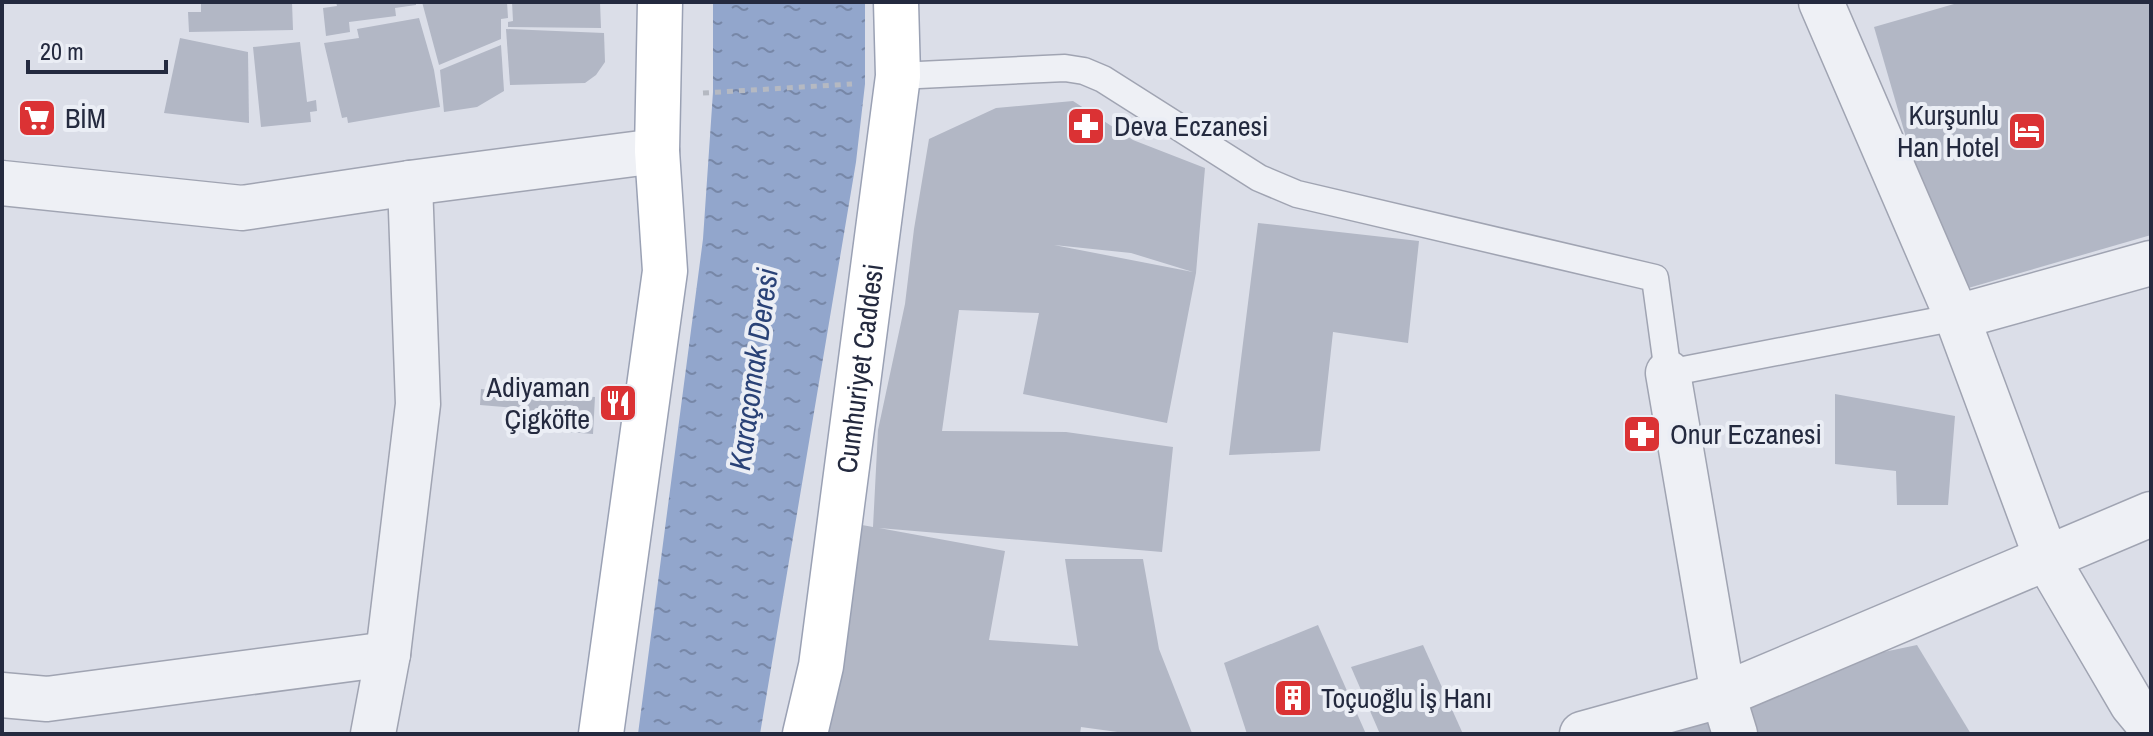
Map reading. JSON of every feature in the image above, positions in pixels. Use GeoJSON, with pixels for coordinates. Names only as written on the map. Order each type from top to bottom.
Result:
{"type":"FeatureCollection","features":[{"type":"Feature","properties":{"kind":"main road"},"geometry":{"type":"LineString","coordinates":[[601,734],[665,271],[657,151],[660,2]]}},
{"type":"Feature","properties":{"kind":"main road","name":"Cumhuriyet Caddesi"},"geometry":{"type":"LineString","coordinates":[[805,734],[825,636],[880,80],[896,2]]}},
{"type":"Feature","properties":{"kind":"street"},"geometry":{"type":"LineString","coordinates":[[1821,2],[1957,317],[2046,557],[2145,708]]}},
{"type":"Feature","properties":{"kind":"street"},"geometry":{"type":"LineString","coordinates":[[2,183],[242,208],[657,151]]}},
{"type":"Feature","properties":{"kind":"street"},"geometry":{"type":"LineString","coordinates":[[373,734],[388,654],[418,404],[410,183]]}},
{"type":"Feature","properties":{"kind":"street"},"geometry":{"type":"LineString","coordinates":[[1957,317],[2151,263]]}},
{"type":"Feature","properties":{"kind":"street"},"geometry":{"type":"LineString","coordinates":[[1668,373],[1729,714]]}},
{"type":"Feature","properties":{"kind":"street"},"geometry":{"type":"LineString","coordinates":[[1582,734],[1729,714],[2046,557],[2151,514]]}},
{"type":"Feature","properties":{"kind":"street"},"geometry":{"type":"LineString","coordinates":[[2,695],[47,699],[388,654]]}},
{"type":"Feature","properties":{"kind":"lane"},"geometry":{"type":"LineString","coordinates":[[880,80],[1075,69],[1103,79],[1259,178],[1297,194],[1655,278],[1668,373],[1957,317]]}},
{"type":"Feature","properties":{"kind":"path"},"geometry":{"type":"LineString","coordinates":[[703,93],[880,80]]}},
{"type":"Feature","properties":{"kind":"water","name":"Karaçomak Deresi"},"geometry":{"type":"Polygon","coordinates":[[[713,2],[865,2],[865,84],[856,162],[760,734],[638,734],[703,239],[713,92],[713,2]]]}},
{"type":"Feature","properties":{"kind":"building"},"geometry":{"type":"Polygon","coordinates":[[[201,2],[292,2],[293,30],[189,32],[188,12],[201,12],[201,2]]]}},
{"type":"Feature","properties":{"kind":"building"},"geometry":{"type":"Polygon","coordinates":[[[336,2],[416,2],[416,5],[395,8],[396,16],[349,22],[350,32],[326,36],[323,8],[337,6],[336,2]]]}},
{"type":"Feature","properties":{"kind":"building"},"geometry":{"type":"Polygon","coordinates":[[[422,2],[507,2],[508,18],[501,19],[501,39],[439,65],[422,2]]]}},
{"type":"Feature","properties":{"kind":"building"},"geometry":{"type":"Polygon","coordinates":[[[512,2],[600,2],[601,28],[508,27],[508,22],[513,21],[512,2]]]}},
{"type":"Feature","properties":{"kind":"building","name":"Kurşunlu Han Hotel"},"geometry":{"type":"Polygon","coordinates":[[[1961,2],[2151,2],[2151,235],[1951,293],[1874,27],[1961,2]]]}},
{"type":"Feature","properties":{"kind":"building"},"geometry":{"type":"Polygon","coordinates":[[[419,18],[434,70],[440,107],[348,123],[347,117],[342,118],[324,43],[359,38],[357,29],[419,18]]]}},
{"type":"Feature","properties":{"kind":"building"},"geometry":{"type":"Polygon","coordinates":[[[506,29],[604,33],[605,62],[596,75],[585,83],[510,85],[506,29]]]}},
{"type":"Feature","properties":{"kind":"building"},"geometry":{"type":"Polygon","coordinates":[[[180,38],[248,52],[249,123],[164,113],[180,38]]]}},
{"type":"Feature","properties":{"kind":"building"},"geometry":{"type":"Polygon","coordinates":[[[300,42],[307,102],[316,100],[317,111],[310,112],[311,122],[261,127],[253,47],[300,42]]]}},
{"type":"Feature","properties":{"kind":"building"},"geometry":{"type":"Polygon","coordinates":[[[501,45],[504,91],[477,107],[444,112],[440,70],[501,45]]]}},
{"type":"Feature","properties":{"kind":"building"},"geometry":{"type":"Polygon","coordinates":[[[1073,101],[1133,140],[1205,168],[1196,273],[1167,423],[1023,394],[1039,313],[959,310],[942,431],[1066,432],[1173,447],[1162,552],[879,528],[1005,551],[989,640],[1078,646],[1065,559],[1143,559],[1159,649],[1192,733],[1132,734],[1081,727],[1080,734],[822,734],[840,521],[873,527],[878,430],[905,304],[929,139],[996,108],[1073,101]],[[1054,245],[1193,272],[1131,253],[1054,245]]]}},
{"type":"Feature","properties":{"kind":"building"},"geometry":{"type":"Polygon","coordinates":[[[1258,223],[1419,241],[1408,343],[1333,332],[1320,451],[1229,455],[1258,223]]]}},
{"type":"Feature","properties":{"kind":"building"},"geometry":{"type":"Polygon","coordinates":[[[481,389],[595,397],[593,434],[515,428],[516,408],[480,405],[481,389]]]}},
{"type":"Feature","properties":{"kind":"building"},"geometry":{"type":"Polygon","coordinates":[[[1835,394],[1955,416],[1948,505],[1897,505],[1896,471],[1835,464],[1835,394]]]}},
{"type":"Feature","properties":{"kind":"building","name":"Toçuoğlu İş Hanı"},"geometry":{"type":"Polygon","coordinates":[[[1318,625],[1366,734],[1247,734],[1224,663],[1318,625]]]}},
{"type":"Feature","properties":{"kind":"building"},"geometry":{"type":"Polygon","coordinates":[[[1423,645],[1463,734],[1380,734],[1351,667],[1423,645]]]}},
{"type":"Feature","properties":{"kind":"building"},"geometry":{"type":"Polygon","coordinates":[[[1917,645],[1971,734],[1758,734],[1748,699],[1836,662],[1917,645]]]}},
{"type":"Feature","properties":{"kind":"building"},"geometry":{"type":"Polygon","coordinates":[[[1707,717],[1712,734],[1634,734],[1707,717]]]}},
{"type":"Feature","properties":{"kind":"place","name":"BİM"},"geometry":{"type":"Point","coordinates":[37,118]}},
{"type":"Feature","properties":{"kind":"place","name":"Deva Eczanesi"},"geometry":{"type":"Point","coordinates":[1086,126]}},
{"type":"Feature","properties":{"kind":"place","name":"Kurşunlu Han Hotel"},"geometry":{"type":"Point","coordinates":[2027,131]}},
{"type":"Feature","properties":{"kind":"place","name":"Adiyaman Çigköfte"},"geometry":{"type":"Point","coordinates":[618,403]}},
{"type":"Feature","properties":{"kind":"place","name":"Onur Eczanesi"},"geometry":{"type":"Point","coordinates":[1642,434]}},
{"type":"Feature","properties":{"kind":"place","name":"Toçuoğlu İş Hanı"},"geometry":{"type":"Point","coordinates":[1293,698]}}]}
